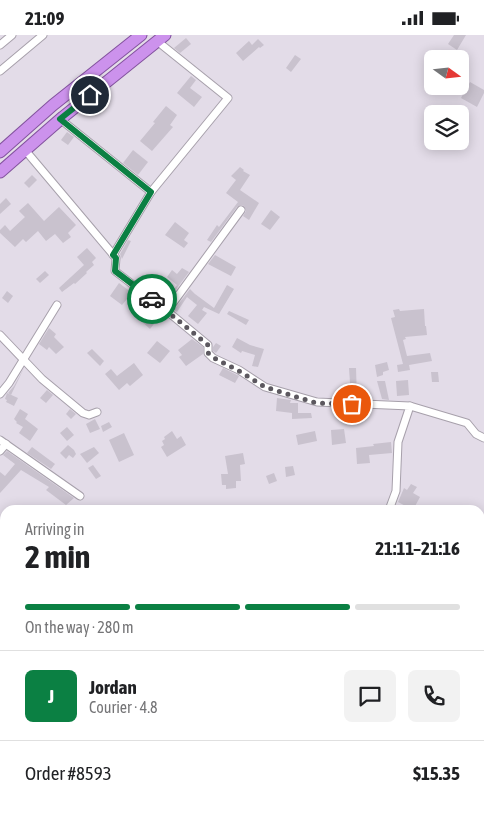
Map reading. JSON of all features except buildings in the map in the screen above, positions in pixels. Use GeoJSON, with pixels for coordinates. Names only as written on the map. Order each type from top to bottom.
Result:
{"type":"FeatureCollection","features":[{"type":"Feature","properties":{"kind":"highway"},"geometry":{"type":"LineString","coordinates":[[0,153],[53,105],[142,35]]}},
{"type":"Feature","properties":{"kind":"highway"},"geometry":{"type":"LineString","coordinates":[[0,172],[60,119],[162,38]]}},
{"type":"Feature","properties":{"kind":"street"},"geometry":{"type":"LineString","coordinates":[[0,45],[12,35]]}},
{"type":"Feature","properties":{"kind":"street"},"geometry":{"type":"LineString","coordinates":[[0,71],[43,35]]}},
{"type":"Feature","properties":{"kind":"street"},"geometry":{"type":"LineString","coordinates":[[113,255],[151,192],[228,98],[162,38]]}},
{"type":"Feature","properties":{"kind":"street"},"geometry":{"type":"LineString","coordinates":[[60,119],[151,192]]}},
{"type":"Feature","properties":{"kind":"street"},"geometry":{"type":"LineString","coordinates":[[25,150],[116,258],[115,271],[208,345],[208,353],[214,358],[265,387],[316,403],[410,406],[467,423],[476,434],[484,438]]}},
{"type":"Feature","properties":{"kind":"street"},"geometry":{"type":"LineString","coordinates":[[167,311],[241,210]]}},
{"type":"Feature","properties":{"kind":"street"},"geometry":{"type":"LineString","coordinates":[[0,394],[9,383],[57,305]]}},
{"type":"Feature","properties":{"kind":"street"},"geometry":{"type":"LineString","coordinates":[[0,335],[42,379],[83,413],[89,415],[97,412]]}},
{"type":"Feature","properties":{"kind":"street"},"geometry":{"type":"LineString","coordinates":[[391,505],[396,491],[398,442],[410,406]]}},
{"type":"Feature","properties":{"kind":"street"},"geometry":{"type":"LineString","coordinates":[[0,451],[3,442],[80,495]]}},
{"type":"Feature","properties":{"kind":"way so far"},"geometry":{"type":"LineString","coordinates":[[152,299],[208,345],[208,353],[214,358],[265,387],[316,403],[352,404]]}},
{"type":"Feature","properties":{"kind":"route"},"geometry":{"type":"LineString","coordinates":[[90,95],[60,119],[151,192],[113,255],[116,258],[115,271],[152,299]]}}]}
